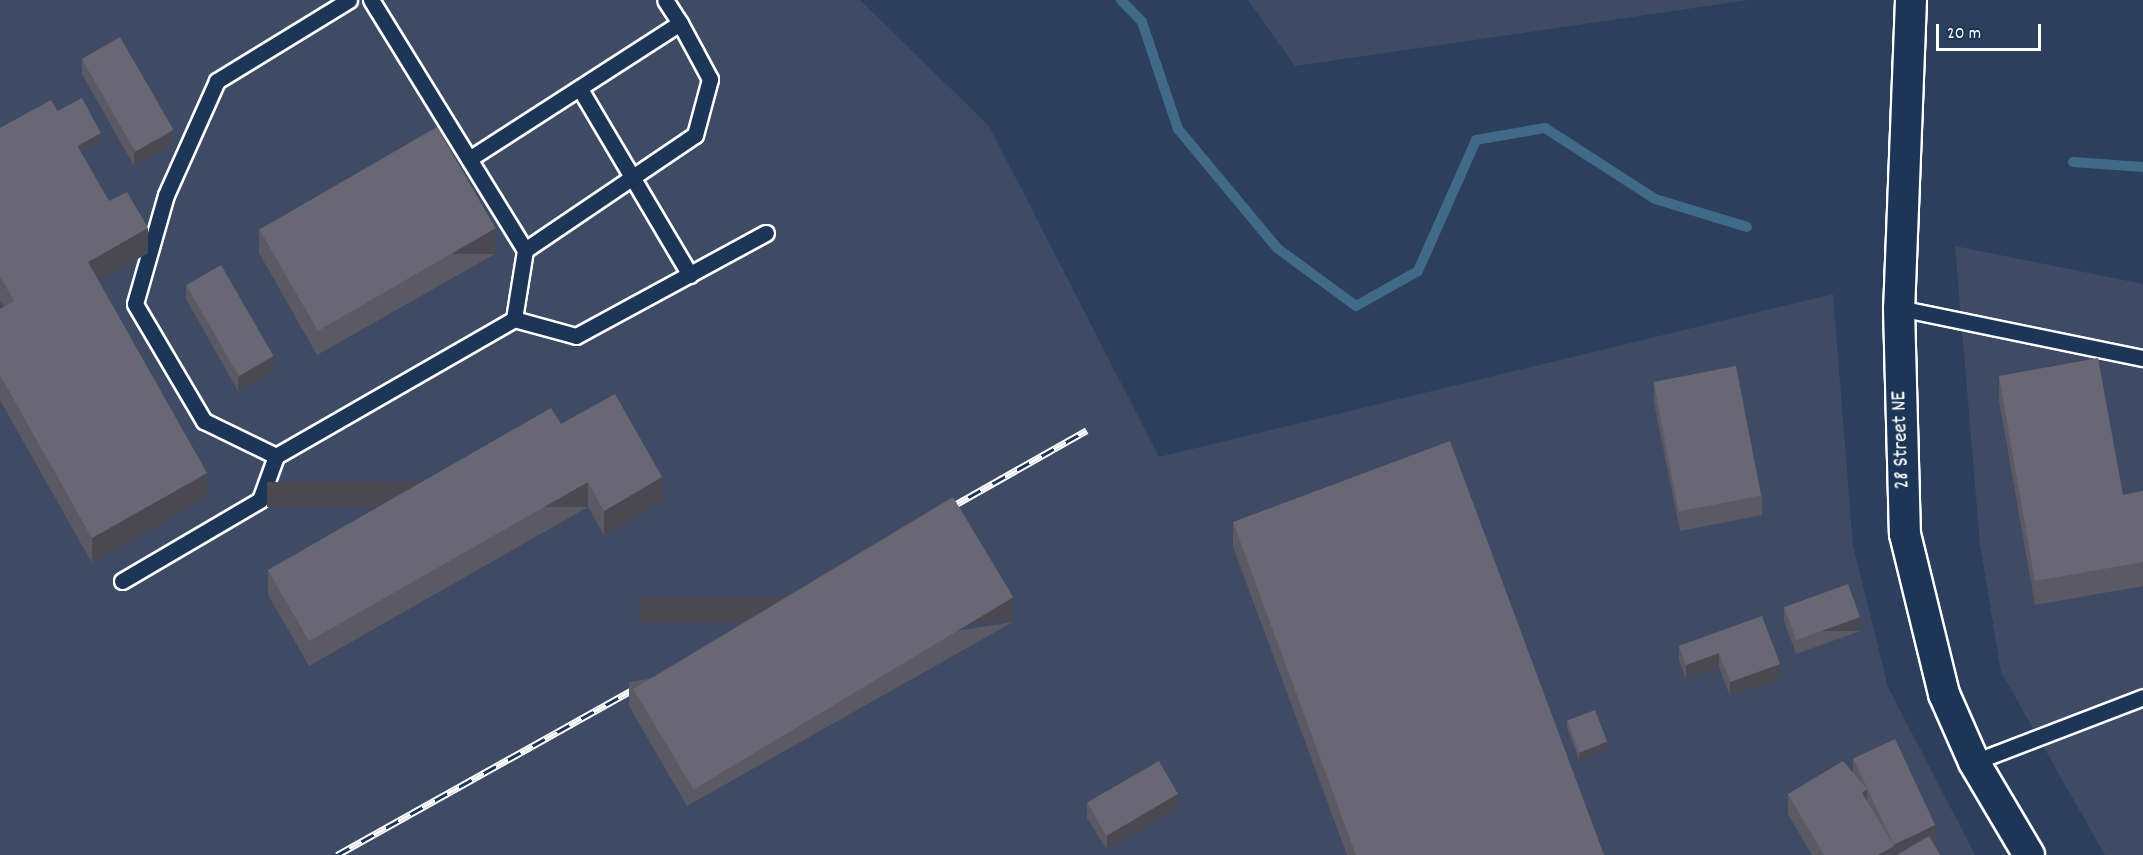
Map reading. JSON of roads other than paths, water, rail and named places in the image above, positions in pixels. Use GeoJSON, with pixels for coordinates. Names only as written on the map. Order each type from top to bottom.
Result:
{"type":"FeatureCollection","features":[{"type":"Feature","properties":{"kind":"street","name":"28 Street NE"},"geometry":{"type":"LineString","coordinates":[[1911,0],[1899,308],[1905,534],[1944,694],[1974,762],[2029,855]]}},
{"type":"Feature","properties":{"kind":"lane"},"geometry":{"type":"LineString","coordinates":[[276,456],[204,421],[135,304],[166,195],[218,81],[349,0]]}},
{"type":"Feature","properties":{"kind":"lane"},"geometry":{"type":"LineString","coordinates":[[371,0],[525,250],[514,319]]}},
{"type":"Feature","properties":{"kind":"lane"},"geometry":{"type":"LineString","coordinates":[[525,250],[695,135],[710,79],[665,0]]}},
{"type":"Feature","properties":{"kind":"lane"},"geometry":{"type":"LineString","coordinates":[[469,159],[680,23]]}},
{"type":"Feature","properties":{"kind":"lane"},"geometry":{"type":"LineString","coordinates":[[580,89],[635,176],[690,275]]}},
{"type":"Feature","properties":{"kind":"lane"},"geometry":{"type":"LineString","coordinates":[[122,581],[260,500],[276,456],[514,319],[576,336],[766,233]]}},
{"type":"Feature","properties":{"kind":"lane"},"geometry":{"type":"LineString","coordinates":[[1899,308],[2143,358]]}},
{"type":"Feature","properties":{"kind":"lane"},"geometry":{"type":"LineString","coordinates":[[1974,762],[2143,697]]}},
{"type":"Feature","properties":{"kind":"waterway"},"geometry":{"type":"LineString","coordinates":[[1121,0],[1142,22],[1178,129],[1277,248],[1356,306],[1418,271],[1476,140],[1545,128],[1655,199],[1747,227]]}},
{"type":"Feature","properties":{"kind":"waterway"},"geometry":{"type":"LineString","coordinates":[[2073,162],[2143,167]]}},
{"type":"Feature","properties":{"kind":"railway"},"geometry":{"type":"LineString","coordinates":[[944,511],[1087,430]]}},
{"type":"Feature","properties":{"kind":"railway"},"geometry":{"type":"LineString","coordinates":[[337,855],[645,683]]}}]}
